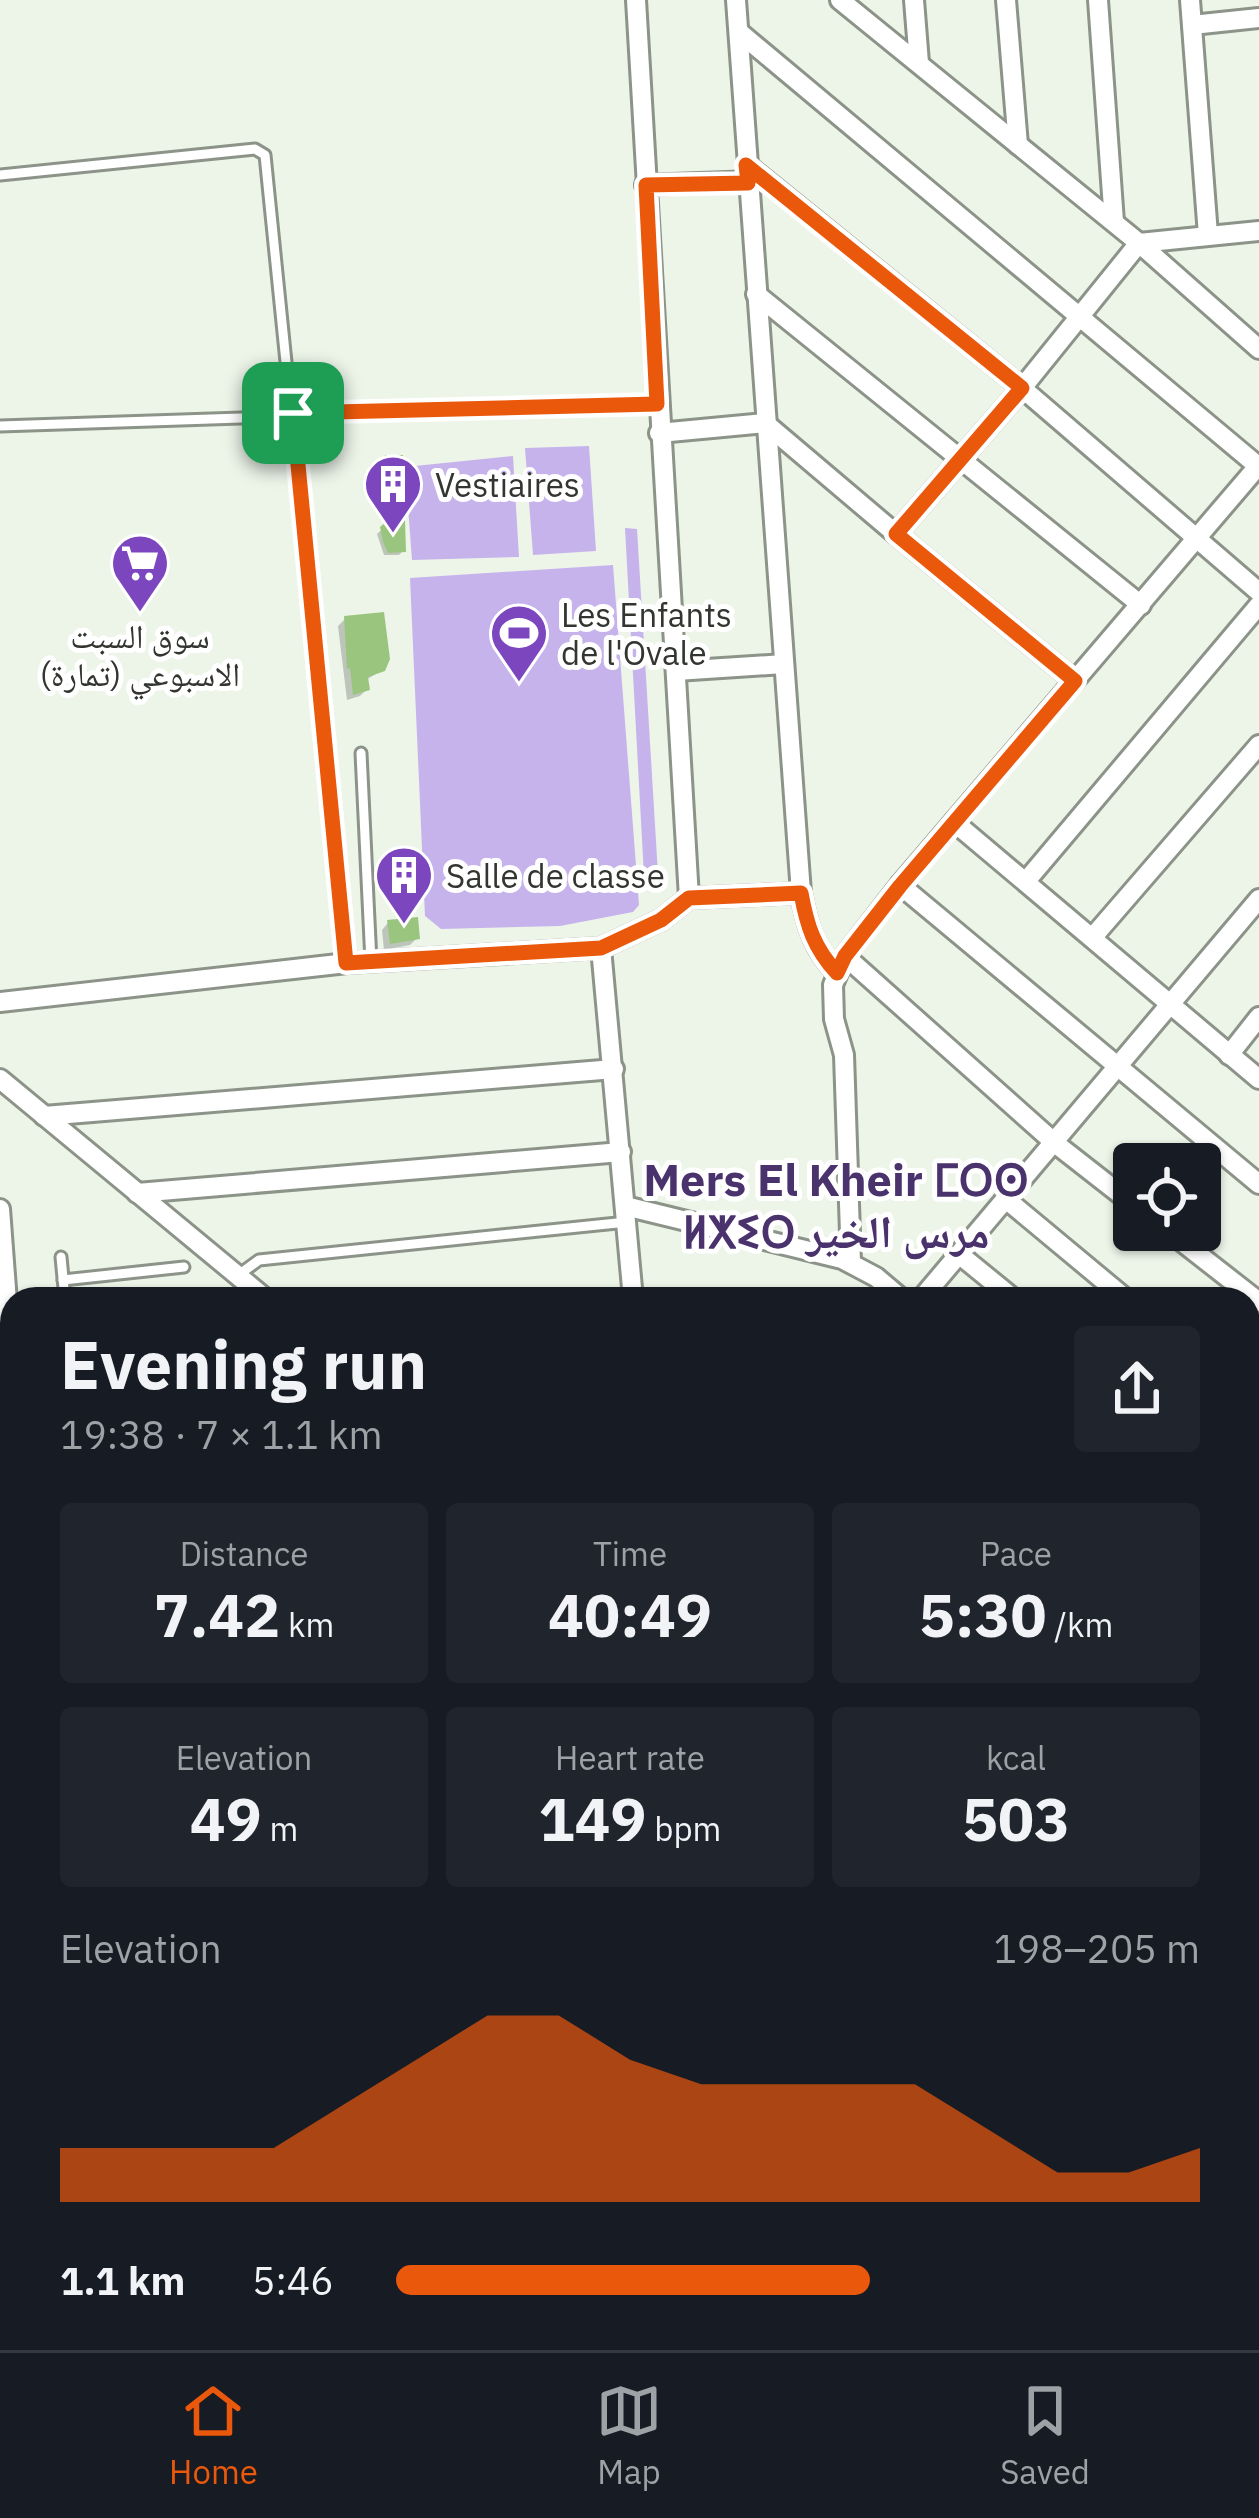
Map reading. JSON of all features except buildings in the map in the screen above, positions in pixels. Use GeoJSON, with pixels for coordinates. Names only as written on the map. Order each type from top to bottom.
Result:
{"type":"FeatureCollection","features":[{"type":"Feature","properties":{"kind":"street"},"geometry":{"type":"LineString","coordinates":[[636,0],[689,898]]}},
{"type":"Feature","properties":{"kind":"street"},"geometry":{"type":"LineString","coordinates":[[736,0],[806,923],[818,952],[841,964],[1113,1188]]}},
{"type":"Feature","properties":{"kind":"street"},"geometry":{"type":"LineString","coordinates":[[840,0],[1114,222],[1259,349]]}},
{"type":"Feature","properties":{"kind":"street"},"geometry":{"type":"LineString","coordinates":[[914,0],[920,63]]}},
{"type":"Feature","properties":{"kind":"street"},"geometry":{"type":"LineString","coordinates":[[1006,0],[1018,145]]}},
{"type":"Feature","properties":{"kind":"street"},"geometry":{"type":"LineString","coordinates":[[1099,0],[1114,222]]}},
{"type":"Feature","properties":{"kind":"street"},"geometry":{"type":"LineString","coordinates":[[1190,0],[1208,235]]}},
{"type":"Feature","properties":{"kind":"street"},"geometry":{"type":"LineString","coordinates":[[1192,25],[1259,18]]}},
{"type":"Feature","properties":{"kind":"street"},"geometry":{"type":"LineString","coordinates":[[739,32],[1259,466],[900,886],[841,964],[831,1003],[844,1055],[850,1263]]}},
{"type":"Feature","properties":{"kind":"street"},"geometry":{"type":"LineString","coordinates":[[646,185],[752,175],[1022,388],[1259,592]]}},
{"type":"Feature","properties":{"kind":"street"},"geometry":{"type":"LineString","coordinates":[[896,534],[1139,243],[1259,231]]}},
{"type":"Feature","properties":{"kind":"street"},"geometry":{"type":"LineString","coordinates":[[756,294],[1141,605]]}},
{"type":"Feature","properties":{"kind":"street"},"geometry":{"type":"LineString","coordinates":[[659,433],[765,423],[1075,681]]}},
{"type":"Feature","properties":{"kind":"street"},"geometry":{"type":"LineString","coordinates":[[1027,880],[1259,605]]}},
{"type":"Feature","properties":{"kind":"street"},"geometry":{"type":"LineString","coordinates":[[676,671],[784,664]]}},
{"type":"Feature","properties":{"kind":"street"},"geometry":{"type":"LineString","coordinates":[[1092,938],[1259,745]]}},
{"type":"Feature","properties":{"kind":"street"},"geometry":{"type":"LineString","coordinates":[[954,822],[1259,1079]]}},
{"type":"Feature","properties":{"kind":"street"},"geometry":{"type":"LineString","coordinates":[[900,886],[1259,1184]]}},
{"type":"Feature","properties":{"kind":"street"},"geometry":{"type":"LineString","coordinates":[[0,1002],[346,963],[601,948],[661,920],[689,898],[801,893]]}},
{"type":"Feature","properties":{"kind":"street"},"geometry":{"type":"LineString","coordinates":[[932,1287],[1259,898]]}},
{"type":"Feature","properties":{"kind":"street"},"geometry":{"type":"LineString","coordinates":[[601,948],[632,1287]]}},
{"type":"Feature","properties":{"kind":"street"},"geometry":{"type":"LineString","coordinates":[[1229,1055],[1259,1018]]}},
{"type":"Feature","properties":{"kind":"street"},"geometry":{"type":"LineString","coordinates":[[44,1116],[614,1070]]}},
{"type":"Feature","properties":{"kind":"street"},"geometry":{"type":"LineString","coordinates":[[0,1079],[251,1287]]}},
{"type":"Feature","properties":{"kind":"street"},"geometry":{"type":"LineString","coordinates":[[137,1193],[621,1152]]}},
{"type":"Feature","properties":{"kind":"street"},"geometry":{"type":"LineString","coordinates":[[1007,1200],[1112,1287]]}},
{"type":"Feature","properties":{"kind":"street"},"geometry":{"type":"LineString","coordinates":[[0,1209],[6,1287]]}},
{"type":"Feature","properties":{"kind":"street"},"geometry":{"type":"LineString","coordinates":[[626,1214],[850,1263],[888,1287]]}},
{"type":"Feature","properties":{"kind":"street"},"geometry":{"type":"LineString","coordinates":[[1193,1251],[1238,1287]]}},
{"type":"Feature","properties":{"kind":"street"},"geometry":{"type":"LineString","coordinates":[[960,1255],[999,1287]]}},
{"type":"Feature","properties":{"kind":"lane"},"geometry":{"type":"LineString","coordinates":[[0,176],[261,151],[267,161],[346,963]]}},
{"type":"Feature","properties":{"kind":"lane"},"geometry":{"type":"LineString","coordinates":[[0,426],[657,404]]}},
{"type":"Feature","properties":{"kind":"lane"},"geometry":{"type":"LineString","coordinates":[[362,753],[370,962]]}},
{"type":"Feature","properties":{"kind":"lane"},"geometry":{"type":"LineString","coordinates":[[237,1276],[259,1260],[626,1214]]}},
{"type":"Feature","properties":{"kind":"lane"},"geometry":{"type":"LineString","coordinates":[[61,1257],[63,1287]]}},
{"type":"Feature","properties":{"kind":"lane"},"geometry":{"type":"LineString","coordinates":[[63,1280],[184,1267]]}},
{"type":"Feature","properties":{"kind":"shaded area"},"geometry":{"type":"Polygon","coordinates":[[[589,446],[596,551],[533,555],[525,448],[589,446]]]}},
{"type":"Feature","properties":{"kind":"shaded area"},"geometry":{"type":"Polygon","coordinates":[[[513,456],[519,557],[412,560],[405,467],[513,456]]]}},
{"type":"Feature","properties":{"kind":"shaded area"},"geometry":{"type":"Polygon","coordinates":[[[625,528],[637,529],[658,874],[644,876],[625,528]]]}},
{"type":"Feature","properties":{"kind":"shaded area","name":"Les Enfants de l'Ovale"},"geometry":{"type":"Polygon","coordinates":[[[613,565],[639,905],[633,912],[560,926],[441,929],[425,916],[410,578],[613,565]]]}},
{"type":"Feature","properties":{"kind":"place","name":"Vestiaires"},"geometry":{"type":"Point","coordinates":[393,535]}},
{"type":"Feature","properties":{"kind":"place","name":"سوق السبت الاسبوعي (تمارة)"},"geometry":{"type":"Point","coordinates":[140,614]}},
{"type":"Feature","properties":{"kind":"place","name":"Les Enfants de l'Ovale"},"geometry":{"type":"Point","coordinates":[519,684]}},
{"type":"Feature","properties":{"kind":"place","name":"Salle de classe"},"geometry":{"type":"Point","coordinates":[404,926]}},
{"type":"Feature","properties":{"kind":"district","name":"Mers El Kheir ⵎⵔⵙ ⵍⵅⵉⵔ مرس الخير"},"geometry":{"type":"Point","coordinates":[836,1205]}},
{"type":"Feature","properties":{"kind":"route"},"geometry":{"type":"LineString","coordinates":[[746,165],[1022,388],[896,534],[1075,681],[900,886],[837,973],[818,952],[801,893],[689,898],[661,920],[601,948],[346,963],[293,413],[657,404],[646,185],[748,183],[746,165]]}}]}
